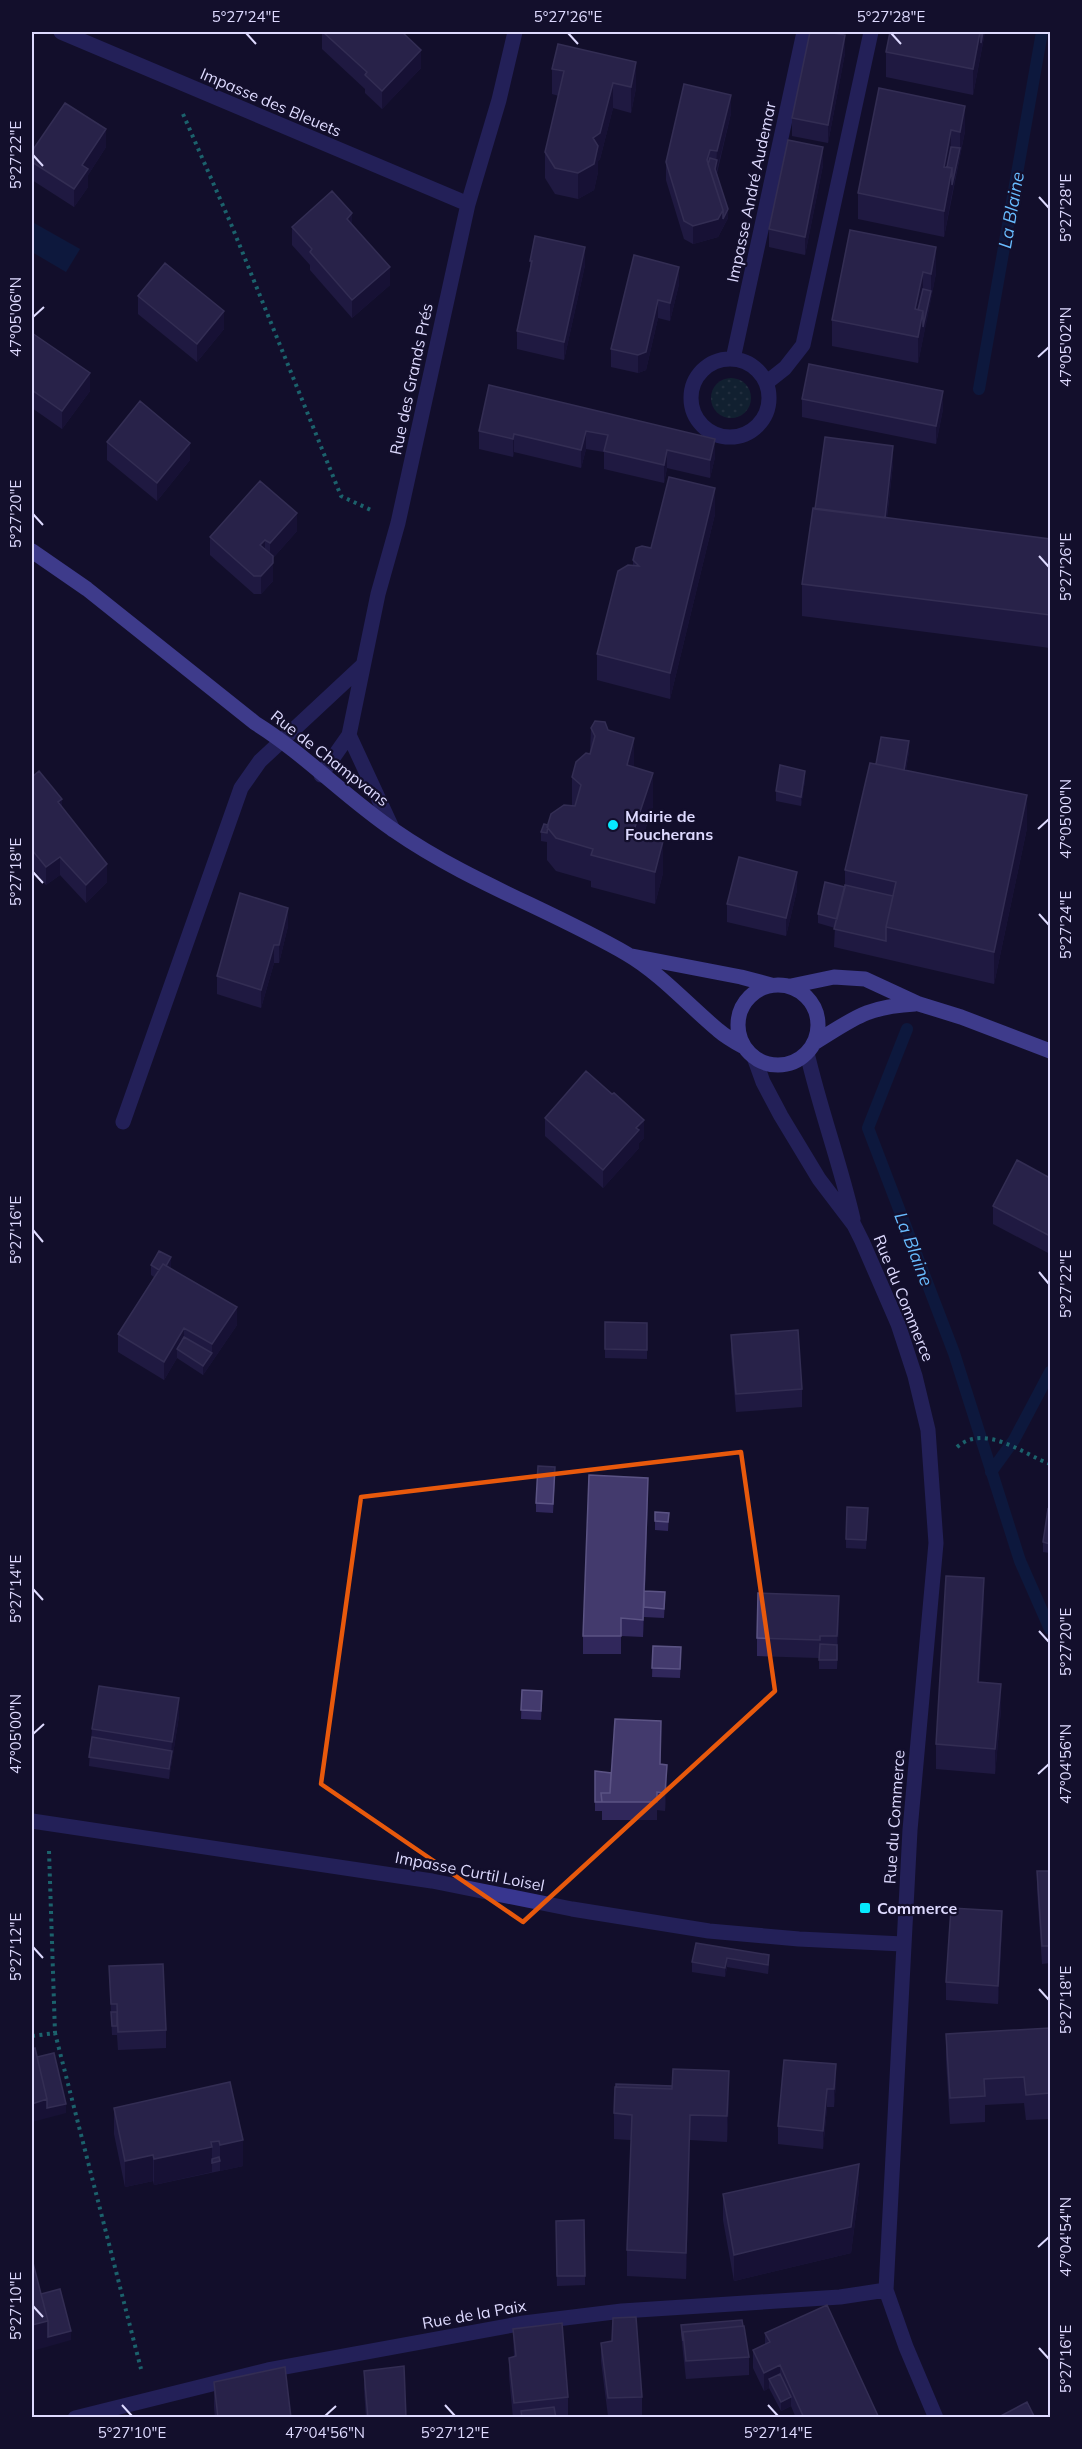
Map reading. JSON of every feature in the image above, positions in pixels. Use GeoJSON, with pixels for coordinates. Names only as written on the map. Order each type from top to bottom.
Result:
{"type":"FeatureCollection","features":[{"type":"Feature","properties":{"kind":"street","name":"Impasse des Bleuets"},"geometry":{"type":"LineString","coordinates":[[61,32],[468,204]]}},
{"type":"Feature","properties":{"kind":"street","name":"Rue des Grands Prés"},"geometry":{"type":"LineString","coordinates":[[321,775],[350,735],[378,594],[398,524],[468,204],[499,100],[515,32]]}},
{"type":"Feature","properties":{"kind":"street","name":"Impasse André Audemar"},"geometry":{"type":"LineString","coordinates":[[733,359],[804,32]]}},
{"type":"Feature","properties":{"kind":"street"},"geometry":{"type":"LineString","coordinates":[[766,382],[785,368],[803,345],[871,32]]}},
{"type":"Feature","properties":{"kind":"street"},"geometry":{"type":"LineString","coordinates":[[733,359],[742,360],[754,367],[766,382],[769,400],[767,411],[752,430],[728,437],[706,428],[697,418],[692,405],[692,392],[696,379],[704,369],[716,361],[733,359]]}},
{"type":"Feature","properties":{"kind":"street","name":"Rue de Champvans"},"geometry":{"type":"LineString","coordinates":[[32,551],[87,589],[255,723],[282,740],[321,775],[393,830],[444,863],[630,956],[684,999],[719,1031],[749,1052]]}},
{"type":"Feature","properties":{"kind":"street"},"geometry":{"type":"LineString","coordinates":[[123,1122],[241,788],[261,761],[363,665]]}},
{"type":"Feature","properties":{"kind":"street"},"geometry":{"type":"LineString","coordinates":[[350,735],[393,830]]}},
{"type":"Feature","properties":{"kind":"street","name":"Rue de Champvans"},"geometry":{"type":"LineString","coordinates":[[630,956],[771,985]]}},
{"type":"Feature","properties":{"kind":"street"},"geometry":{"type":"LineString","coordinates":[[919,1004],[887,1006],[869,1010],[791,1063],[781,1065],[762,1062],[749,1052],[737,1028],[741,1009],[753,993],[771,985],[791,986],[834,977],[865,979],[919,1004],[1050,1051]]}},
{"type":"Feature","properties":{"kind":"street"},"geometry":{"type":"LineString","coordinates":[[791,986],[808,997],[818,1014],[819,1024],[810,1048]]}},
{"type":"Feature","properties":{"kind":"street","name":"Rue du Commerce"},"geometry":{"type":"LineString","coordinates":[[810,1048],[823,1117],[843,1174],[854,1225],[898,1324],[915,1376],[928,1430],[936,1543],[910,1830],[886,2290],[906,2347],[936,2418]]}},
{"type":"Feature","properties":{"kind":"street","name":"Rue du Commerce"},"geometry":{"type":"LineString","coordinates":[[749,1052],[781,1116],[819,1179],[854,1225]]}},
{"type":"Feature","properties":{"kind":"street","name":"Impasse Curtil Loisel"},"geometry":{"type":"LineString","coordinates":[[32,1821],[432,1881],[572,1909],[709,1931],[799,1939],[903,1944]]}},
{"type":"Feature","properties":{"kind":"street","name":"Rue de la Paix"},"geometry":{"type":"LineString","coordinates":[[75,2418],[268,2370],[524,2323],[622,2311],[840,2297],[886,2290]]}},
{"type":"Feature","properties":{"kind":"path"},"geometry":{"type":"LineString","coordinates":[[166,78],[231,224],[341,496],[398,524]]}},
{"type":"Feature","properties":{"kind":"path"},"geometry":{"type":"LineString","coordinates":[[949,1454],[964,1441],[994,1438],[1050,1464]]}},
{"type":"Feature","properties":{"kind":"path"},"geometry":{"type":"LineString","coordinates":[[48,1823],[56,2033],[141,2369]]}},
{"type":"Feature","properties":{"kind":"path"},"geometry":{"type":"LineString","coordinates":[[32,2036],[56,2033]]}},
{"type":"Feature","properties":{"kind":"highlighted area"},"geometry":{"type":"Polygon","coordinates":[[[741,1452],[775,1691],[523,1922],[321,1784],[361,1497],[741,1452]]]}},
{"type":"Feature","properties":{"kind":"green space"},"geometry":{"type":"Polygon","coordinates":[[[731,378],[745,384],[751,398],[745,412],[731,418],[717,412],[711,398],[717,384],[731,378]]]}},
{"type":"Feature","properties":{"kind":"water"},"geometry":{"type":"Polygon","coordinates":[[[34,223],[80,249],[66,272],[32,252],[34,223]]]}},
{"type":"Feature","properties":{"kind":"building"},"geometry":{"type":"Polygon","coordinates":[[[323,32],[402,32],[421,50],[382,91],[365,75],[367,72],[323,32]]]}},
{"type":"Feature","properties":{"kind":"building"},"geometry":{"type":"Polygon","coordinates":[[[810,32],[845,35],[828,125],[792,118],[810,32]]]}},
{"type":"Feature","properties":{"kind":"building"},"geometry":{"type":"Polygon","coordinates":[[[890,32],[980,32],[973,69],[886,52],[890,32]]]}},
{"type":"Feature","properties":{"kind":"building"},"geometry":{"type":"Polygon","coordinates":[[[558,44],[636,62],[631,87],[613,83],[600,133],[593,138],[598,146],[594,164],[578,173],[555,168],[545,152],[564,71],[552,69],[558,44]]]}},
{"type":"Feature","properties":{"kind":"building"},"geometry":{"type":"Polygon","coordinates":[[[684,84],[731,95],[717,151],[710,150],[707,160],[723,210],[718,219],[693,226],[684,221],[666,162],[684,84]]]}},
{"type":"Feature","properties":{"kind":"building"},"geometry":{"type":"Polygon","coordinates":[[[879,88],[965,106],[960,132],[951,130],[944,167],[952,168],[944,211],[858,193],[879,88]]]}},
{"type":"Feature","properties":{"kind":"building"},"geometry":{"type":"Polygon","coordinates":[[[65,103],[106,129],[82,165],[88,169],[74,189],[32,162],[32,151],[65,103]]]}},
{"type":"Feature","properties":{"kind":"building"},"geometry":{"type":"Polygon","coordinates":[[[788,140],[823,147],[805,237],[769,229],[788,140]]]}},
{"type":"Feature","properties":{"kind":"building"},"geometry":{"type":"Polygon","coordinates":[[[951,147],[960,148],[952,185],[952,168],[947,167],[951,147]]]}},
{"type":"Feature","properties":{"kind":"building"},"geometry":{"type":"Polygon","coordinates":[[[710,158],[717,160],[715,169],[728,209],[723,219],[723,210],[708,164],[710,158]]]}},
{"type":"Feature","properties":{"kind":"building"},"geometry":{"type":"Polygon","coordinates":[[[332,191],[352,213],[347,219],[390,267],[352,300],[310,252],[312,249],[292,227],[332,191]]]}},
{"type":"Feature","properties":{"kind":"building"},"geometry":{"type":"Polygon","coordinates":[[[850,230],[936,247],[931,274],[923,272],[915,309],[923,311],[918,337],[832,320],[850,230]]]}},
{"type":"Feature","properties":{"kind":"building"},"geometry":{"type":"Polygon","coordinates":[[[535,236],[585,247],[564,342],[517,331],[535,236]]]}},
{"type":"Feature","properties":{"kind":"building"},"geometry":{"type":"Polygon","coordinates":[[[634,255],[679,267],[670,303],[658,300],[646,352],[638,355],[611,349],[634,255]]]}},
{"type":"Feature","properties":{"kind":"building"},"geometry":{"type":"Polygon","coordinates":[[[165,263],[224,311],[197,344],[138,296],[165,263]]]}},
{"type":"Feature","properties":{"kind":"building"},"geometry":{"type":"Polygon","coordinates":[[[923,289],[931,291],[923,327],[923,311],[918,310],[923,289]]]}},
{"type":"Feature","properties":{"kind":"building"},"geometry":{"type":"Polygon","coordinates":[[[32,333],[90,373],[62,411],[32,390],[32,333]]]}},
{"type":"Feature","properties":{"kind":"building"},"geometry":{"type":"Polygon","coordinates":[[[809,364],[943,391],[936,426],[802,399],[809,364]]]}},
{"type":"Feature","properties":{"kind":"building"},"geometry":{"type":"Polygon","coordinates":[[[489,385],[715,439],[710,460],[667,450],[664,465],[604,451],[608,435],[586,431],[581,450],[514,434],[513,439],[479,431],[489,385]]]}},
{"type":"Feature","properties":{"kind":"building"},"geometry":{"type":"Polygon","coordinates":[[[140,401],[190,443],[157,483],[107,442],[140,401]]]}},
{"type":"Feature","properties":{"kind":"building"},"geometry":{"type":"Polygon","coordinates":[[[825,437],[893,446],[885,518],[815,509],[825,437]]]}},
{"type":"Feature","properties":{"kind":"building"},"geometry":{"type":"Polygon","coordinates":[[[669,477],[715,488],[670,673],[597,654],[618,571],[628,565],[639,566],[633,560],[636,548],[642,546],[651,548],[669,477]]]}},
{"type":"Feature","properties":{"kind":"building"},"geometry":{"type":"Polygon","coordinates":[[[260,481],[297,513],[270,543],[265,540],[260,545],[273,556],[273,563],[261,576],[254,576],[210,537],[260,481]]]}},
{"type":"Feature","properties":{"kind":"building"},"geometry":{"type":"Polygon","coordinates":[[[813,508],[1050,539],[1050,615],[802,584],[813,508]]]}},
{"type":"Feature","properties":{"kind":"building"},"geometry":{"type":"Polygon","coordinates":[[[595,721],[605,722],[608,730],[634,738],[627,765],[653,773],[633,833],[663,841],[655,872],[591,855],[593,849],[556,838],[547,827],[551,814],[564,805],[575,806],[581,785],[572,777],[576,762],[586,753],[590,754],[595,736],[591,728],[595,721]]]}},
{"type":"Feature","properties":{"kind":"building"},"geometry":{"type":"Polygon","coordinates":[[[881,737],[909,741],[904,770],[876,764],[881,737]]]}},
{"type":"Feature","properties":{"kind":"building"},"geometry":{"type":"Polygon","coordinates":[[[870,763],[1027,795],[994,952],[886,927],[896,882],[845,870],[870,763]]]}},
{"type":"Feature","properties":{"kind":"building"},"geometry":{"type":"Polygon","coordinates":[[[780,765],[805,771],[801,797],[776,791],[780,765]]]}},
{"type":"Feature","properties":{"kind":"building"},"geometry":{"type":"Polygon","coordinates":[[[39,771],[62,799],[58,802],[107,864],[86,885],[60,857],[46,867],[32,850],[32,777],[39,771]]]}},
{"type":"Feature","properties":{"kind":"building"},"geometry":{"type":"Polygon","coordinates":[[[544,824],[548,825],[547,833],[541,832],[544,824]]]}},
{"type":"Feature","properties":{"kind":"building"},"geometry":{"type":"Polygon","coordinates":[[[739,857],[797,872],[786,918],[727,904],[739,857]]]}},
{"type":"Feature","properties":{"kind":"building"},"geometry":{"type":"Polygon","coordinates":[[[825,882],[845,887],[837,919],[818,914],[825,882]]]}},
{"type":"Feature","properties":{"kind":"building"},"geometry":{"type":"Polygon","coordinates":[[[845,885],[893,896],[886,927],[886,941],[834,929],[845,885]]]}},
{"type":"Feature","properties":{"kind":"building"},"geometry":{"type":"Polygon","coordinates":[[[240,893],[288,908],[279,945],[274,945],[261,990],[217,976],[240,893]]]}},
{"type":"Feature","properties":{"kind":"building"},"geometry":{"type":"Polygon","coordinates":[[[586,1071],[644,1120],[636,1128],[639,1130],[603,1170],[545,1118],[586,1071]]]}},
{"type":"Feature","properties":{"kind":"building"},"geometry":{"type":"Polygon","coordinates":[[[1017,1160],[1050,1178],[1050,1236],[993,1206],[1017,1160]]]}},
{"type":"Feature","properties":{"kind":"building"},"geometry":{"type":"Polygon","coordinates":[[[159,1251],[171,1257],[166,1266],[163,1264],[159,1270],[151,1265],[159,1251]]]}},
{"type":"Feature","properties":{"kind":"building"},"geometry":{"type":"Polygon","coordinates":[[[163,1264],[237,1307],[212,1344],[184,1328],[164,1362],[118,1334],[163,1264]]]}},
{"type":"Feature","properties":{"kind":"building"},"geometry":{"type":"Polygon","coordinates":[[[605,1322],[647,1323],[647,1350],[605,1349],[605,1322]]]}},
{"type":"Feature","properties":{"kind":"building"},"geometry":{"type":"Polygon","coordinates":[[[798,1330],[802,1389],[736,1394],[731,1335],[798,1330]]]}},
{"type":"Feature","properties":{"kind":"building"},"geometry":{"type":"Polygon","coordinates":[[[184,1337],[212,1353],[203,1366],[177,1349],[184,1337]]]}},
{"type":"Feature","properties":{"kind":"building"},"geometry":{"type":"Polygon","coordinates":[[[538,1466],[555,1467],[553,1504],[536,1503],[538,1466]]]}},
{"type":"Feature","properties":{"kind":"building"},"geometry":{"type":"Polygon","coordinates":[[[589,1475],[648,1478],[643,1620],[621,1618],[621,1636],[583,1636],[589,1475]]]}},
{"type":"Feature","properties":{"kind":"building"},"geometry":{"type":"Polygon","coordinates":[[[847,1507],[868,1508],[866,1540],[846,1539],[847,1507]]]}},
{"type":"Feature","properties":{"kind":"building"},"geometry":{"type":"Polygon","coordinates":[[[1048,1509],[1050,1510],[1050,1544],[1043,1542],[1048,1509]]]}},
{"type":"Feature","properties":{"kind":"building"},"geometry":{"type":"Polygon","coordinates":[[[655,1512],[669,1513],[668,1522],[655,1521],[655,1512]]]}},
{"type":"Feature","properties":{"kind":"building"},"geometry":{"type":"Polygon","coordinates":[[[946,1576],[984,1578],[978,1682],[1001,1684],[995,1749],[936,1744],[946,1576]]]}},
{"type":"Feature","properties":{"kind":"building"},"geometry":{"type":"Polygon","coordinates":[[[644,1591],[665,1592],[664,1609],[644,1607],[644,1591]]]}},
{"type":"Feature","properties":{"kind":"building"},"geometry":{"type":"Polygon","coordinates":[[[758,1593],[839,1596],[837,1636],[820,1636],[820,1640],[757,1638],[758,1593]]]}},
{"type":"Feature","properties":{"kind":"building"},"geometry":{"type":"Polygon","coordinates":[[[820,1644],[837,1645],[837,1660],[819,1660],[820,1644]]]}},
{"type":"Feature","properties":{"kind":"building"},"geometry":{"type":"Polygon","coordinates":[[[653,1646],[681,1647],[680,1669],[652,1668],[653,1646]]]}},
{"type":"Feature","properties":{"kind":"building"},"geometry":{"type":"Polygon","coordinates":[[[99,1686],[179,1698],[172,1742],[92,1729],[99,1686]]]}},
{"type":"Feature","properties":{"kind":"building"},"geometry":{"type":"Polygon","coordinates":[[[522,1690],[542,1691],[541,1711],[521,1710],[522,1690]]]}},
{"type":"Feature","properties":{"kind":"building"},"geometry":{"type":"Polygon","coordinates":[[[615,1719],[661,1721],[660,1764],[667,1765],[665,1793],[657,1792],[657,1802],[602,1802],[601,1793],[610,1793],[615,1719]]]}},
{"type":"Feature","properties":{"kind":"building"},"geometry":{"type":"Polygon","coordinates":[[[92,1737],[172,1751],[169,1769],[89,1757],[92,1737]]]}},
{"type":"Feature","properties":{"kind":"building"},"geometry":{"type":"Polygon","coordinates":[[[595,1771],[611,1773],[610,1793],[601,1793],[602,1802],[595,1802],[595,1771]]]}},
{"type":"Feature","properties":{"kind":"building"},"geometry":{"type":"Polygon","coordinates":[[[1037,1871],[1050,1871],[1050,1946],[1042,1946],[1037,1871]]]}},
{"type":"Feature","properties":{"kind":"building"},"geometry":{"type":"Polygon","coordinates":[[[951,1908],[1002,1911],[998,1986],[946,1982],[951,1908]]]}},
{"type":"Feature","properties":{"kind":"building"},"geometry":{"type":"Polygon","coordinates":[[[696,1943],[769,1955],[768,1965],[727,1958],[725,1968],[692,1962],[696,1943]]]}},
{"type":"Feature","properties":{"kind":"building"},"geometry":{"type":"Polygon","coordinates":[[[163,1964],[166,2030],[118,2032],[117,2004],[111,2004],[109,1966],[163,1964]]]}},
{"type":"Feature","properties":{"kind":"building"},"geometry":{"type":"Polygon","coordinates":[[[111,2012],[117,2012],[117,2026],[112,2026],[111,2012]]]}},
{"type":"Feature","properties":{"kind":"building"},"geometry":{"type":"Polygon","coordinates":[[[1050,2028],[1050,2093],[1026,2095],[1024,2077],[984,2079],[985,2096],[950,2098],[946,2034],[1050,2028]]]}},
{"type":"Feature","properties":{"kind":"building"},"geometry":{"type":"Polygon","coordinates":[[[35,2048],[47,2099],[32,2104],[32,2049],[35,2048]]]}},
{"type":"Feature","properties":{"kind":"building"},"geometry":{"type":"Polygon","coordinates":[[[54,2053],[66,2104],[47,2108],[37,2057],[54,2053]]]}},
{"type":"Feature","properties":{"kind":"building"},"geometry":{"type":"Polygon","coordinates":[[[784,2060],[836,2064],[834,2089],[827,2089],[823,2131],[778,2126],[784,2060]]]}},
{"type":"Feature","properties":{"kind":"building"},"geometry":{"type":"Polygon","coordinates":[[[673,2069],[729,2071],[727,2116],[690,2115],[686,2253],[627,2250],[632,2115],[614,2113],[615,2087],[672,2089],[673,2069]]]}},
{"type":"Feature","properties":{"kind":"building"},"geometry":{"type":"Polygon","coordinates":[[[230,2082],[243,2140],[220,2145],[219,2141],[211,2142],[212,2147],[154,2159],[153,2155],[125,2161],[114,2108],[230,2082]]]}},
{"type":"Feature","properties":{"kind":"building"},"geometry":{"type":"Polygon","coordinates":[[[616,2084],[672,2086],[672,2089],[616,2087],[616,2084]]]}},
{"type":"Feature","properties":{"kind":"building"},"geometry":{"type":"Polygon","coordinates":[[[219,2157],[220,2161],[212,2163],[212,2159],[219,2157]]]}},
{"type":"Feature","properties":{"kind":"building"},"geometry":{"type":"Polygon","coordinates":[[[859,2164],[851,2227],[734,2255],[723,2194],[859,2164]]]}},
{"type":"Feature","properties":{"kind":"building"},"geometry":{"type":"Polygon","coordinates":[[[584,2220],[585,2276],[557,2276],[556,2221],[584,2220]]]}},
{"type":"Feature","properties":{"kind":"building"},"geometry":{"type":"Polygon","coordinates":[[[32,2259],[48,2321],[32,2325],[32,2259]]]}},
{"type":"Feature","properties":{"kind":"building"},"geometry":{"type":"Polygon","coordinates":[[[60,2289],[71,2331],[48,2337],[48,2321],[41,2294],[60,2289]]]}},
{"type":"Feature","properties":{"kind":"building"},"geometry":{"type":"Polygon","coordinates":[[[827,2305],[879,2418],[804,2418],[780,2365],[764,2373],[753,2350],[770,2342],[765,2333],[827,2305]]]}},
{"type":"Feature","properties":{"kind":"building"},"geometry":{"type":"Polygon","coordinates":[[[636,2317],[642,2397],[608,2398],[601,2343],[612,2341],[613,2318],[636,2317]]]}},
{"type":"Feature","properties":{"kind":"building"},"geometry":{"type":"Polygon","coordinates":[[[742,2320],[743,2326],[683,2332],[683,2341],[681,2325],[742,2320]]]}},
{"type":"Feature","properties":{"kind":"building"},"geometry":{"type":"Polygon","coordinates":[[[562,2323],[568,2397],[514,2403],[509,2358],[516,2356],[513,2329],[562,2323]]]}},
{"type":"Feature","properties":{"kind":"building"},"geometry":{"type":"Polygon","coordinates":[[[744,2326],[749,2357],[686,2361],[683,2332],[744,2326]]]}},
{"type":"Feature","properties":{"kind":"building"},"geometry":{"type":"Polygon","coordinates":[[[404,2366],[406,2418],[368,2418],[364,2371],[404,2366]]]}},
{"type":"Feature","properties":{"kind":"building"},"geometry":{"type":"Polygon","coordinates":[[[285,2367],[291,2418],[218,2418],[214,2382],[285,2367]]]}},
{"type":"Feature","properties":{"kind":"building"},"geometry":{"type":"Polygon","coordinates":[[[780,2374],[791,2397],[781,2402],[769,2379],[780,2374]]]}},
{"type":"Feature","properties":{"kind":"building"},"geometry":{"type":"Polygon","coordinates":[[[1027,2402],[1035,2418],[997,2418],[1027,2402]]]}},
{"type":"Feature","properties":{"kind":"building"},"geometry":{"type":"Polygon","coordinates":[[[554,2407],[556,2418],[522,2418],[521,2411],[554,2407]]]}},
{"type":"Feature","properties":{"kind":"waterway","name":"La Blaine"},"geometry":{"type":"LineString","coordinates":[[979,389],[1042,32]]}},
{"type":"Feature","properties":{"kind":"waterway","name":"La Blaine"},"geometry":{"type":"LineString","coordinates":[[907,1029],[868,1128],[954,1353],[1020,1561],[1050,1629]]}},
{"type":"Feature","properties":{"kind":"waterway","name":"La Blaine"},"geometry":{"type":"LineString","coordinates":[[991,1472],[1014,1440],[1050,1372]]}},
{"type":"Feature","properties":{"kind":"place","name":"Mairie de Foucherans"},"geometry":{"type":"Point","coordinates":[613,825]}},
{"type":"Feature","properties":{"kind":"place","name":"Commerce"},"geometry":{"type":"Point","coordinates":[865,1908]}}]}
